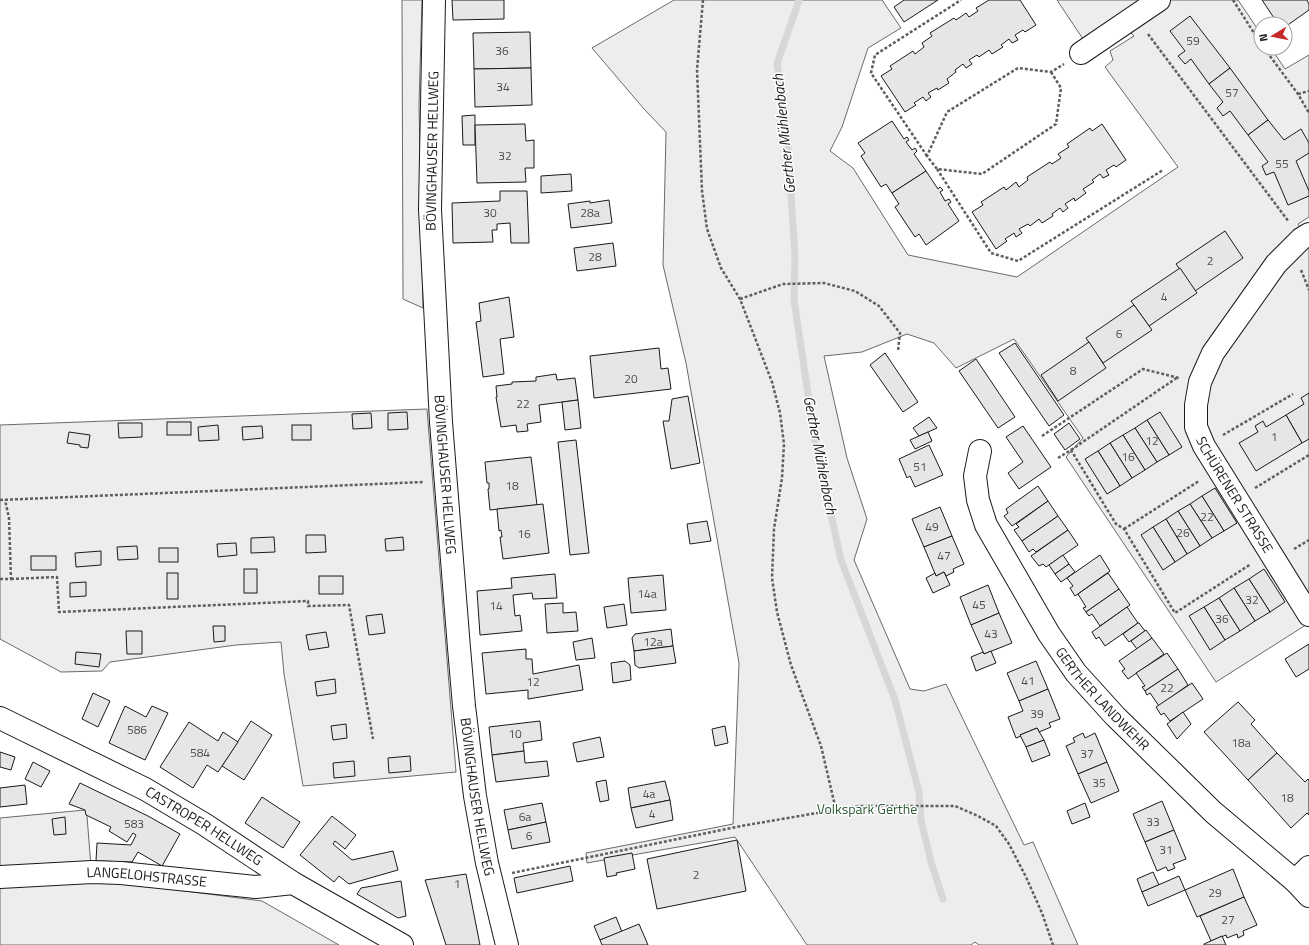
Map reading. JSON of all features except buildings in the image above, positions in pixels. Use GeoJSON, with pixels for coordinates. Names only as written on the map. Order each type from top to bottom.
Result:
{"type":"FeatureCollection","features":[{"type":"Feature","properties":{"kind":"street","name":"BÖVINGHAUSER HELLWEG"},"geometry":{"type":"LineString","coordinates":[[434,0],[430,209],[434,305],[446,481],[464,706],[475,796],[490,877],[507,945]]}},
{"type":"Feature","properties":{"kind":"street"},"geometry":{"type":"LineString","coordinates":[[1081,53],[1159,0]]}},
{"type":"Feature","properties":{"kind":"street","name":"SCHÜRENER STRASSE"},"geometry":{"type":"LineString","coordinates":[[1305,236],[1276,264],[1213,353],[1200,382],[1196,405],[1196,427],[1204,446],[1218,470],[1309,615]]}},
{"type":"Feature","properties":{"kind":"street","name":"GERTHER LANDWEHR"},"geometry":{"type":"LineString","coordinates":[[980,451],[975,476],[978,500],[986,525],[1049,634],[1076,673],[1106,708],[1213,812],[1304,881]]}},
{"type":"Feature","properties":{"kind":"street","name":"CASTROPER HELLWEG"},"geometry":{"type":"LineString","coordinates":[[0,718],[145,788],[204,824],[293,883],[402,945]]}},
{"type":"Feature","properties":{"kind":"street","name":"LANGELOHSTRASSE"},"geometry":{"type":"LineString","coordinates":[[0,877],[113,872],[256,887],[293,883]]}},
{"type":"Feature","properties":{"kind":"path"},"geometry":{"type":"LineString","coordinates":[[704,0],[696,70],[702,191],[707,229],[721,268],[740,299],[772,382],[780,413],[784,444],[782,478],[774,529],[772,578],[777,612],[791,665],[821,746],[836,810]]}},
{"type":"Feature","properties":{"kind":"path"},"geometry":{"type":"LineString","coordinates":[[961,0],[875,55],[871,72],[991,253],[1018,261],[1163,170]]}},
{"type":"Feature","properties":{"kind":"path"},"geometry":{"type":"LineString","coordinates":[[1233,0],[1253,31]]}},
{"type":"Feature","properties":{"kind":"path"},"geometry":{"type":"LineString","coordinates":[[1134,16],[1305,236]]}},
{"type":"Feature","properties":{"kind":"path"},"geometry":{"type":"LineString","coordinates":[[928,156],[946,112],[1018,68],[1051,72],[1081,53]]}},
{"type":"Feature","properties":{"kind":"path"},"geometry":{"type":"LineString","coordinates":[[1270,56],[1298,94],[1309,113]]}},
{"type":"Feature","properties":{"kind":"path"},"geometry":{"type":"LineString","coordinates":[[936,169],[982,174],[1056,124],[1061,88],[1051,72]]}},
{"type":"Feature","properties":{"kind":"path"},"geometry":{"type":"LineString","coordinates":[[1298,94],[1309,91]]}},
{"type":"Feature","properties":{"kind":"path"},"geometry":{"type":"LineString","coordinates":[[740,299],[782,284],[824,282],[855,291],[879,306],[900,332],[898,351]]}},
{"type":"Feature","properties":{"kind":"path"},"geometry":{"type":"LineString","coordinates":[[1042,436],[1143,369],[1200,382]]}},
{"type":"Feature","properties":{"kind":"path"},"geometry":{"type":"LineString","coordinates":[[1058,458],[1178,377]]}},
{"type":"Feature","properties":{"kind":"path"},"geometry":{"type":"LineString","coordinates":[[1204,446],[1293,394]]}},
{"type":"Feature","properties":{"kind":"path"},"geometry":{"type":"LineString","coordinates":[[1071,450],[1116,524],[1124,529],[1175,613],[1270,552]]}},
{"type":"Feature","properties":{"kind":"path"},"geometry":{"type":"LineString","coordinates":[[1237,499],[1309,455]]}},
{"type":"Feature","properties":{"kind":"path"},"geometry":{"type":"LineString","coordinates":[[1124,529],[1218,470]]}},
{"type":"Feature","properties":{"kind":"path"},"geometry":{"type":"LineString","coordinates":[[0,500],[446,481]]}},
{"type":"Feature","properties":{"kind":"path"},"geometry":{"type":"LineString","coordinates":[[5,500],[9,518],[11,579]]}},
{"type":"Feature","properties":{"kind":"path"},"geometry":{"type":"LineString","coordinates":[[0,579],[57,578],[59,612],[308,601],[308,606],[349,605],[373,739]]}},
{"type":"Feature","properties":{"kind":"path"},"geometry":{"type":"LineString","coordinates":[[490,877],[741,826],[858,806],[955,806],[996,826],[1009,844],[1042,913],[1053,945]]}},
{"type":"Feature","properties":{"kind":"green space"},"geometry":{"type":"Polygon","coordinates":[[[402,0],[422,0],[419,105],[423,308],[403,299],[402,0]]]}},
{"type":"Feature","properties":{"kind":"green space","name":"Volkspark Gerthe"},"geometry":{"type":"Polygon","coordinates":[[[674,0],[882,0],[901,28],[868,48],[842,127],[830,151],[853,168],[908,255],[1017,277],[1178,167],[1105,67],[1113,60],[1110,51],[1134,36],[1114,17],[1083,39],[1057,0],[1238,0],[1253,22],[1253,56],[1276,56],[1285,69],[1309,55],[1309,217],[1298,224],[1309,242],[1309,623],[1216,682],[1066,457],[1083,438],[1014,339],[956,368],[934,343],[907,334],[862,352],[824,356],[847,458],[867,519],[854,560],[910,689],[924,691],[946,684],[1024,845],[1033,842],[1078,945],[979,945],[975,942],[971,945],[807,945],[735,837],[587,863],[586,853],[733,824],[739,663],[686,363],[663,265],[666,132],[644,109],[592,48],[674,0]]]}},
{"type":"Feature","properties":{"kind":"green space"},"geometry":{"type":"Polygon","coordinates":[[[427,409],[456,772],[303,786],[284,674],[281,642],[236,645],[110,662],[102,671],[61,672],[0,639],[0,425],[427,409]]]}},
{"type":"Feature","properties":{"kind":"green space"},"geometry":{"type":"Polygon","coordinates":[[[85,810],[87,816],[91,867],[0,869],[0,818],[85,810]]]}},
{"type":"Feature","properties":{"kind":"green space"},"geometry":{"type":"Polygon","coordinates":[[[93,879],[262,901],[339,945],[0,945],[0,883],[93,879]]]}},
{"type":"Feature","properties":{"kind":"waterway","name":"Gerther Mühlenbach"},"geometry":{"type":"LineString","coordinates":[[799,0],[777,64],[787,134],[795,256],[794,300],[815,441],[841,560],[895,700],[919,792],[921,820],[931,862],[943,899]]}}]}
